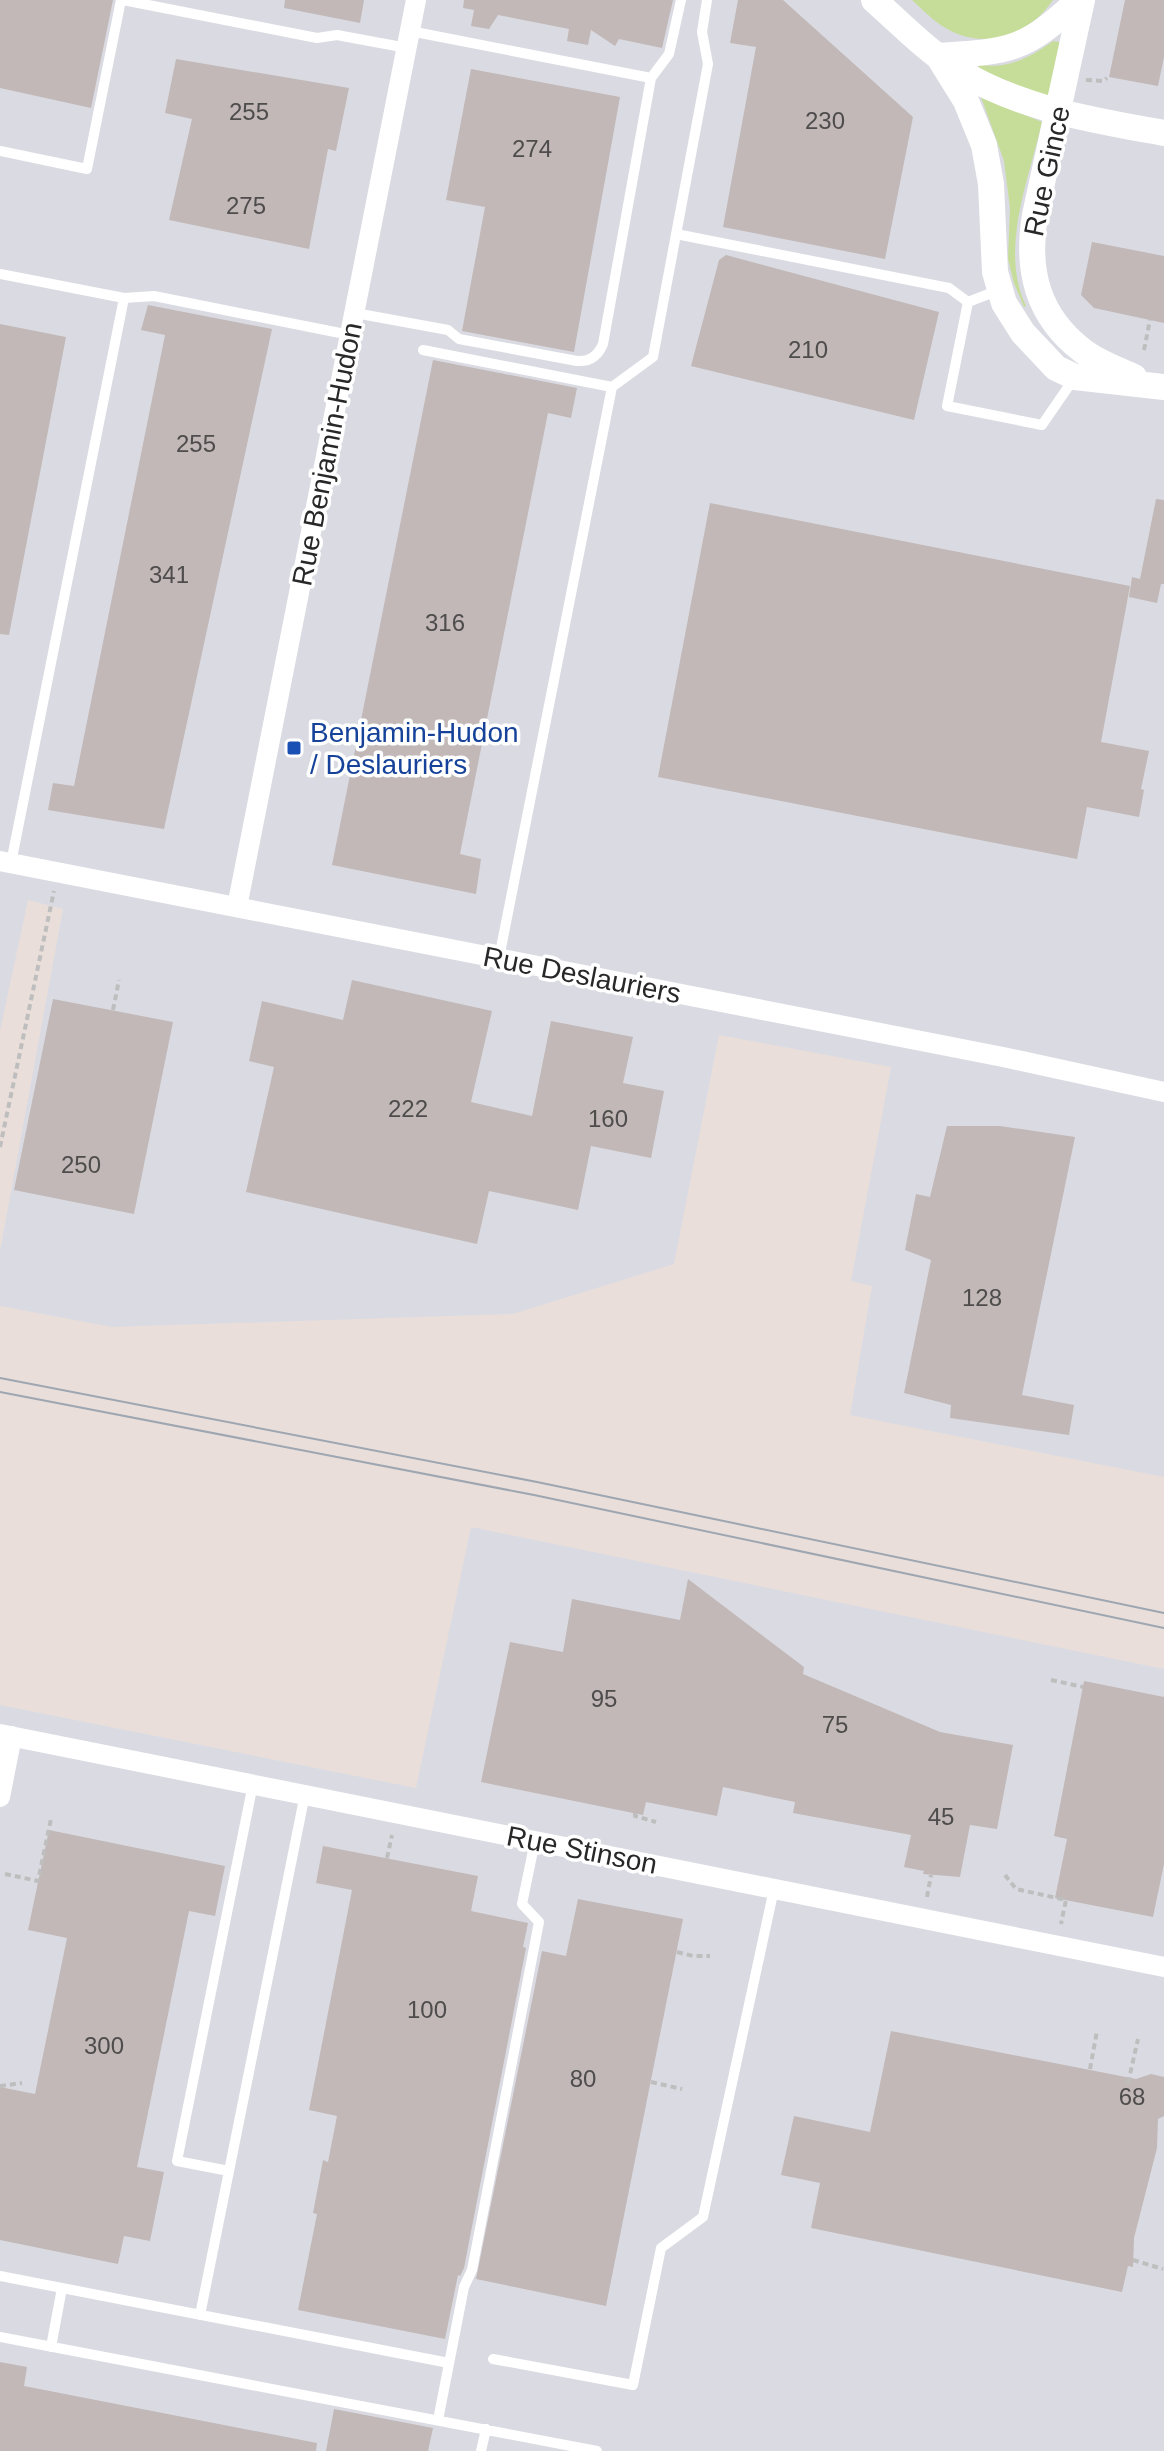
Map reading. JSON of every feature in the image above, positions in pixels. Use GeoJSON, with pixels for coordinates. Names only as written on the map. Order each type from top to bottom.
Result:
{"type":"FeatureCollection","features":[{"type":"Feature","properties":{"kind":"street","name":"Rue Benjamin-Hudon"},"geometry":{"type":"LineString","coordinates":[[237,907],[416,0]]}},
{"type":"Feature","properties":{"kind":"street"},"geometry":{"type":"LineString","coordinates":[[874,0],[938,56],[982,84],[1059,113],[1164,133]]}},
{"type":"Feature","properties":{"kind":"street"},"geometry":{"type":"LineString","coordinates":[[938,56],[991,53],[1021,45],[1052,25],[1081,0]]}},
{"type":"Feature","properties":{"kind":"street","name":"Rue Gince"},"geometry":{"type":"LineString","coordinates":[[1081,0],[1031,236],[1035,285],[1052,318],[1076,345],[1156,385]]}},
{"type":"Feature","properties":{"kind":"street"},"geometry":{"type":"LineString","coordinates":[[938,56],[972,113],[984,145],[991,184],[994,256],[999,290],[1012,317],[1056,368],[1075,377],[1156,385]]}},
{"type":"Feature","properties":{"kind":"street","name":"Rue Deslauriers"},"geometry":{"type":"LineString","coordinates":[[5,862],[1003,1057],[1164,1092]]}},
{"type":"Feature","properties":{"kind":"street"},"geometry":{"type":"LineString","coordinates":[[0,1797],[6,1735]]}},
{"type":"Feature","properties":{"kind":"street","name":"Rue Stinson"},"geometry":{"type":"LineString","coordinates":[[6,1735],[1164,1967]]}},
{"type":"Feature","properties":{"kind":"lane"},"geometry":{"type":"LineString","coordinates":[[0,151],[87,169],[122,0],[317,38],[337,35],[408,40],[651,78]]}},
{"type":"Feature","properties":{"kind":"lane"},"geometry":{"type":"LineString","coordinates":[[355,313],[448,330],[459,339],[577,361],[586,361],[595,356],[603,344],[651,78],[669,54],[681,0]]}},
{"type":"Feature","properties":{"kind":"lane"},"geometry":{"type":"LineString","coordinates":[[499,958],[612,387],[653,357],[708,64],[702,32],[707,0]]}},
{"type":"Feature","properties":{"kind":"lane"},"geometry":{"type":"LineString","coordinates":[[676,234],[949,288],[968,302]]}},
{"type":"Feature","properties":{"kind":"lane"},"geometry":{"type":"LineString","coordinates":[[0,274],[124,298],[154,296],[350,335]]}},
{"type":"Feature","properties":{"kind":"lane"},"geometry":{"type":"LineString","coordinates":[[968,302],[999,290]]}},
{"type":"Feature","properties":{"kind":"lane"},"geometry":{"type":"LineString","coordinates":[[5,862],[124,298]]}},
{"type":"Feature","properties":{"kind":"lane"},"geometry":{"type":"LineString","coordinates":[[968,302],[947,406],[1042,425],[1075,377]]}},
{"type":"Feature","properties":{"kind":"lane"},"geometry":{"type":"LineString","coordinates":[[423,350],[612,387]]}},
{"type":"Feature","properties":{"kind":"lane"},"geometry":{"type":"LineString","coordinates":[[229,2171],[177,2161],[253,1784]]}},
{"type":"Feature","properties":{"kind":"lane"},"geometry":{"type":"LineString","coordinates":[[200,2315],[305,1794]]}},
{"type":"Feature","properties":{"kind":"lane"},"geometry":{"type":"LineString","coordinates":[[438,2420],[464,2287],[472,2270],[539,1922],[522,1904],[535,1841]]}},
{"type":"Feature","properties":{"kind":"lane"},"geometry":{"type":"LineString","coordinates":[[493,2359],[633,2385],[661,2248],[703,2217],[774,1889]]}},
{"type":"Feature","properties":{"kind":"lane"},"geometry":{"type":"LineString","coordinates":[[0,2276],[449,2363]]}},
{"type":"Feature","properties":{"kind":"lane"},"geometry":{"type":"LineString","coordinates":[[51,2347],[62,2288]]}},
{"type":"Feature","properties":{"kind":"lane"},"geometry":{"type":"LineString","coordinates":[[0,2337],[597,2451]]}},
{"type":"Feature","properties":{"kind":"lane"},"geometry":{"type":"LineString","coordinates":[[481,2451],[486,2429]]}},
{"type":"Feature","properties":{"kind":"path"},"geometry":{"type":"LineString","coordinates":[[1080,79],[1103,81],[1107,78]]}},
{"type":"Feature","properties":{"kind":"path"},"geometry":{"type":"LineString","coordinates":[[1144,350],[1150,320]]}},
{"type":"Feature","properties":{"kind":"path"},"geometry":{"type":"LineString","coordinates":[[0,1147],[58,872]]}},
{"type":"Feature","properties":{"kind":"path"},"geometry":{"type":"LineString","coordinates":[[113,1010],[119,980]]}},
{"type":"Feature","properties":{"kind":"path"},"geometry":{"type":"LineString","coordinates":[[1051,1680],[1083,1687]]}},
{"type":"Feature","properties":{"kind":"path"},"geometry":{"type":"LineString","coordinates":[[635,1813],[635,1816],[656,1822]]}},
{"type":"Feature","properties":{"kind":"path"},"geometry":{"type":"LineString","coordinates":[[5,1874],[38,1881],[51,1819]]}},
{"type":"Feature","properties":{"kind":"path"},"geometry":{"type":"LineString","coordinates":[[387,1858],[392,1835]]}},
{"type":"Feature","properties":{"kind":"path"},"geometry":{"type":"LineString","coordinates":[[927,1897],[931,1875]]}},
{"type":"Feature","properties":{"kind":"path"},"geometry":{"type":"LineString","coordinates":[[1005,1875],[1016,1889],[1066,1900],[1061,1924]]}},
{"type":"Feature","properties":{"kind":"path"},"geometry":{"type":"LineString","coordinates":[[677,1952],[710,1956]]}},
{"type":"Feature","properties":{"kind":"path"},"geometry":{"type":"LineString","coordinates":[[1090,2069],[1097,2031]]}},
{"type":"Feature","properties":{"kind":"path"},"geometry":{"type":"LineString","coordinates":[[1128,2083],[1138,2039]]}},
{"type":"Feature","properties":{"kind":"path"},"geometry":{"type":"LineString","coordinates":[[651,2082],[682,2089]]}},
{"type":"Feature","properties":{"kind":"path"},"geometry":{"type":"LineString","coordinates":[[0,2086],[22,2083]]}},
{"type":"Feature","properties":{"kind":"path"},"geometry":{"type":"LineString","coordinates":[[1133,2260],[1163,2269]]}},
{"type":"Feature","properties":{"kind":"shaded area"},"geometry":{"type":"Polygon","coordinates":[[[0,0],[1164,0],[1164,1477],[850,1415],[872,1286],[851,1281],[891,1067],[719,1035],[674,1264],[513,1314],[112,1327],[0,1306],[0,1251],[63,909],[28,900],[0,1031],[0,0]]]}},
{"type":"Feature","properties":{"kind":"shaded area"},"geometry":{"type":"Polygon","coordinates":[[[471,1527],[1164,1669],[1164,2451],[0,2451],[0,1705],[416,1788],[471,1527]]]}},
{"type":"Feature","properties":{"kind":"green space"},"geometry":{"type":"Polygon","coordinates":[[[912,0],[1053,0],[1044,12],[1021,29],[1008,35],[980,39],[946,28],[912,0]]]}},
{"type":"Feature","properties":{"kind":"green space"},"geometry":{"type":"Polygon","coordinates":[[[1053,41],[1060,45],[1048,98],[979,69],[981,65],[1001,65],[1019,60],[1053,41]]]}},
{"type":"Feature","properties":{"kind":"green space"},"geometry":{"type":"Polygon","coordinates":[[[981,97],[1042,122],[1024,191],[1016,238],[1015,261],[1024,307],[1008,259],[1010,208],[1004,161],[981,97]]]}},
{"type":"Feature","properties":{"kind":"building"},"geometry":{"type":"Polygon","coordinates":[[[0,0],[113,0],[91,108],[0,88],[0,0]]]}},
{"type":"Feature","properties":{"kind":"building"},"geometry":{"type":"Polygon","coordinates":[[[285,0],[364,0],[360,23],[284,8],[285,0]]]}},
{"type":"Feature","properties":{"kind":"building"},"geometry":{"type":"Polygon","coordinates":[[[464,0],[673,0],[662,48],[619,39],[615,46],[591,30],[588,45],[567,41],[569,29],[498,15],[489,29],[471,26],[474,10],[463,8],[464,0]]]}},
{"type":"Feature","properties":{"kind":"building"},"geometry":{"type":"Polygon","coordinates":[[[738,0],[783,0],[913,117],[885,259],[723,227],[756,47],[730,43],[738,0]]]}},
{"type":"Feature","properties":{"kind":"building"},"geometry":{"type":"Polygon","coordinates":[[[1125,0],[1164,0],[1164,57],[1158,86],[1109,77],[1125,0]]]}},
{"type":"Feature","properties":{"kind":"building"},"geometry":{"type":"Polygon","coordinates":[[[176,59],[349,88],[336,151],[328,149],[309,249],[169,220],[192,119],[165,113],[176,59]]]}},
{"type":"Feature","properties":{"kind":"building"},"geometry":{"type":"Polygon","coordinates":[[[471,69],[620,97],[574,352],[462,331],[485,207],[446,200],[471,69]]]}},
{"type":"Feature","properties":{"kind":"building"},"geometry":{"type":"Polygon","coordinates":[[[1092,242],[1164,256],[1164,323],[1094,308],[1081,295],[1092,242]]]}},
{"type":"Feature","properties":{"kind":"building"},"geometry":{"type":"Polygon","coordinates":[[[726,255],[939,312],[914,420],[691,366],[719,260],[726,255]]]}},
{"type":"Feature","properties":{"kind":"building"},"geometry":{"type":"Polygon","coordinates":[[[148,305],[272,329],[164,829],[48,810],[53,783],[74,786],[165,335],[141,330],[148,305]]]}},
{"type":"Feature","properties":{"kind":"building"},"geometry":{"type":"Polygon","coordinates":[[[0,324],[66,337],[9,635],[0,634],[0,324]]]}},
{"type":"Feature","properties":{"kind":"building"},"geometry":{"type":"Polygon","coordinates":[[[433,360],[577,388],[571,418],[548,413],[460,854],[481,859],[476,894],[332,865],[433,360]]]}},
{"type":"Feature","properties":{"kind":"building"},"geometry":{"type":"Polygon","coordinates":[[[1156,499],[1164,500],[1164,584],[1161,584],[1157,603],[1129,597],[1132,577],[1140,579],[1156,499]]]}},
{"type":"Feature","properties":{"kind":"building"},"geometry":{"type":"Polygon","coordinates":[[[710,503],[1130,586],[1101,742],[1149,751],[1139,817],[1087,807],[1077,859],[658,777],[710,503]]]}},
{"type":"Feature","properties":{"kind":"building"},"geometry":{"type":"Polygon","coordinates":[[[352,980],[492,1011],[471,1102],[532,1116],[551,1021],[633,1037],[623,1083],[664,1091],[651,1158],[591,1146],[578,1210],[489,1191],[477,1244],[246,1192],[274,1067],[249,1061],[262,1001],[343,1020],[352,980]]]}},
{"type":"Feature","properties":{"kind":"building"},"geometry":{"type":"Polygon","coordinates":[[[53,999],[173,1022],[134,1214],[14,1190],[53,999]]]}},
{"type":"Feature","properties":{"kind":"building"},"geometry":{"type":"Polygon","coordinates":[[[947,1126],[1000,1126],[1075,1137],[1022,1395],[1074,1405],[1069,1435],[950,1418],[951,1405],[904,1393],[931,1260],[905,1250],[916,1194],[930,1197],[947,1126]]]}},
{"type":"Feature","properties":{"kind":"building"},"geometry":{"type":"Polygon","coordinates":[[[688,1579],[804,1667],[803,1674],[940,1732],[1013,1745],[997,1829],[970,1825],[960,1877],[923,1874],[924,1871],[904,1867],[911,1835],[793,1813],[795,1802],[723,1787],[717,1816],[646,1802],[643,1815],[481,1782],[510,1642],[563,1652],[572,1599],[680,1620],[688,1579]]]}},
{"type":"Feature","properties":{"kind":"building"},"geometry":{"type":"Polygon","coordinates":[[[1084,1681],[1164,1697],[1164,1864],[1153,1917],[1055,1898],[1067,1839],[1054,1836],[1084,1681]]]}},
{"type":"Feature","properties":{"kind":"building"},"geometry":{"type":"Polygon","coordinates":[[[49,1830],[225,1866],[215,1916],[189,1911],[137,2167],[164,2172],[150,2241],[124,2236],[118,2264],[0,2240],[0,2087],[35,2094],[67,1938],[28,1930],[49,1830]]]}},
{"type":"Feature","properties":{"kind":"building"},"geometry":{"type":"Polygon","coordinates":[[[323,1846],[478,1876],[471,1911],[528,1923],[523,1947],[526,1948],[464,2268],[458,2275],[445,2339],[298,2310],[317,2214],[313,2213],[323,2160],[328,2162],[337,2116],[309,2110],[352,1890],[316,1883],[323,1846]]]}},
{"type":"Feature","properties":{"kind":"building"},"geometry":{"type":"Polygon","coordinates":[[[578,1899],[683,1919],[606,2306],[476,2279],[542,1951],[566,1956],[578,1899]]]}},
{"type":"Feature","properties":{"kind":"building"},"geometry":{"type":"Polygon","coordinates":[[[891,2031],[1136,2079],[1151,2074],[1164,2077],[1164,2116],[1158,2119],[1157,2148],[1134,2238],[1133,2267],[1128,2266],[1122,2292],[811,2228],[820,2183],[781,2175],[794,2116],[870,2132],[891,2031]]]}},
{"type":"Feature","properties":{"kind":"building"},"geometry":{"type":"Polygon","coordinates":[[[0,2362],[27,2367],[24,2386],[317,2443],[316,2451],[0,2451],[0,2362]]]}},
{"type":"Feature","properties":{"kind":"building"},"geometry":{"type":"Polygon","coordinates":[[[334,2409],[433,2428],[428,2451],[326,2451],[334,2409]]]}},
{"type":"Feature","properties":{"kind":"tram line"},"geometry":{"type":"LineString","coordinates":[[0,1378],[537,1482],[1164,1613]]}},
{"type":"Feature","properties":{"kind":"tram line"},"geometry":{"type":"LineString","coordinates":[[0,1392],[534,1495],[1164,1628]]}},
{"type":"Feature","properties":{"kind":"place","name":"Benjamin-Hudon / Deslauriers"},"geometry":{"type":"Point","coordinates":[294,748]}}]}
